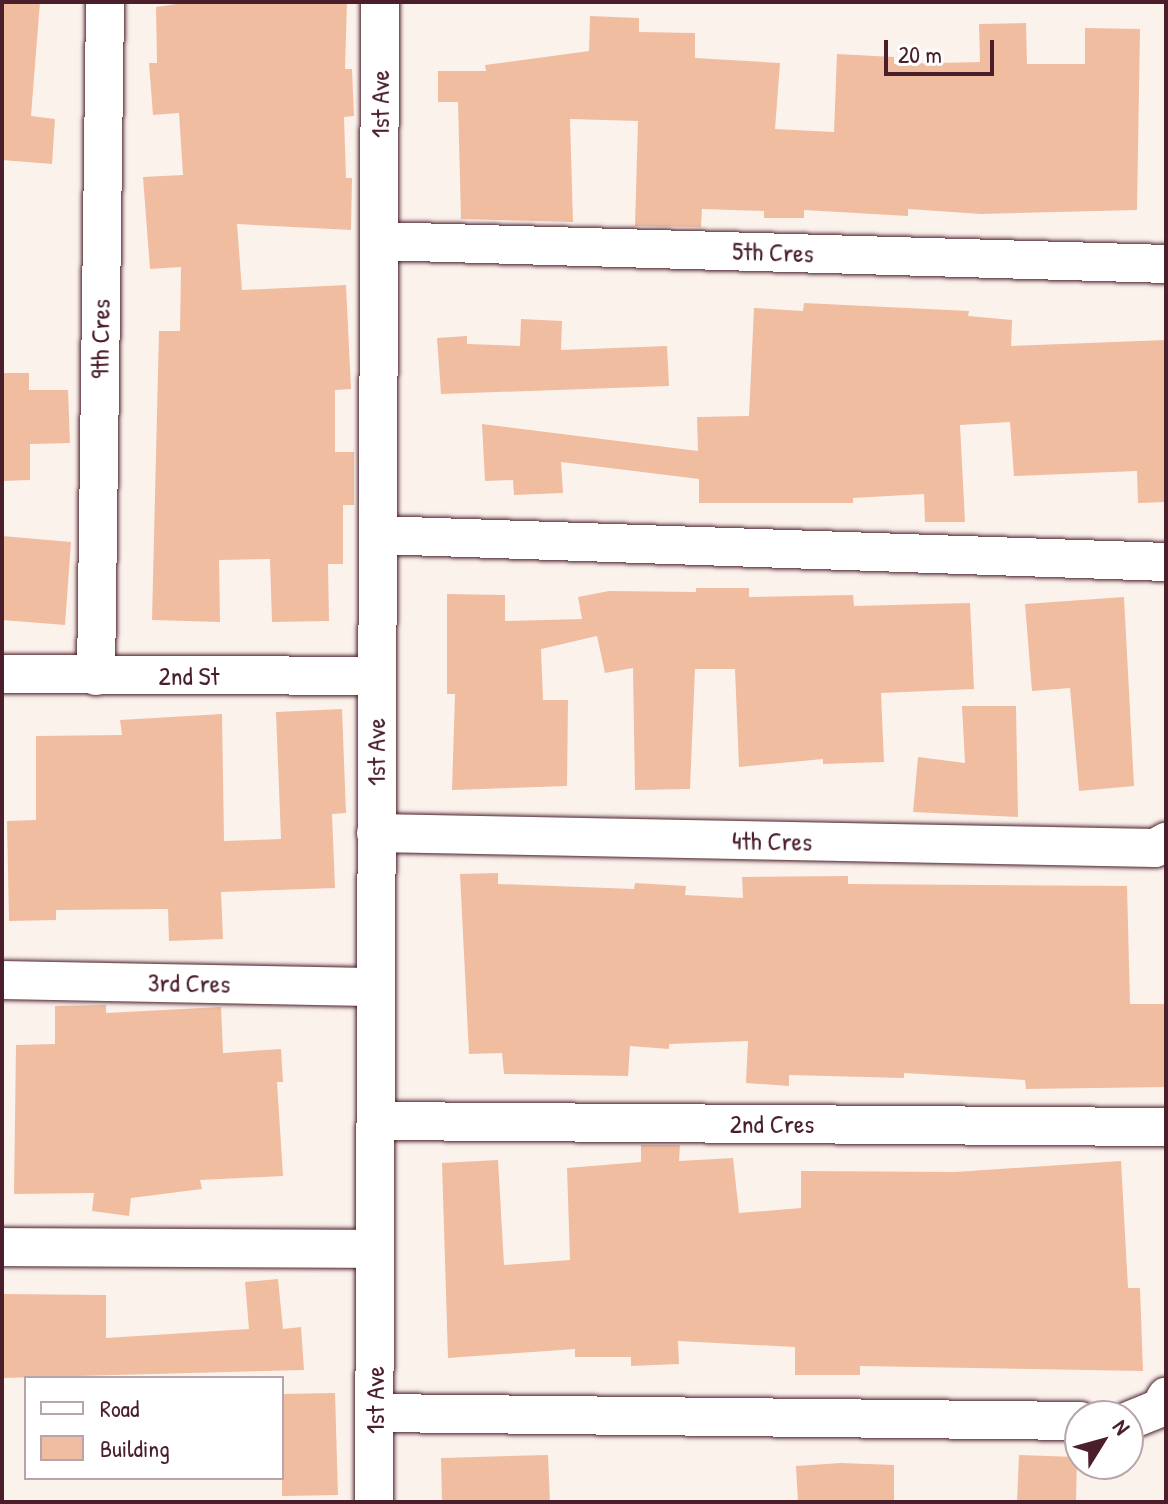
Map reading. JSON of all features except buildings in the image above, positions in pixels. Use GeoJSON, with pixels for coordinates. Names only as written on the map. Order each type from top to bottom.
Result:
{"type":"FeatureCollection","features":[{"type":"Feature","properties":{"kind":"street","name":"9th Cres"},"geometry":{"type":"LineString","coordinates":[[96,676],[105,2]]}},
{"type":"Feature","properties":{"kind":"street","name":"1st Ave"},"geometry":{"type":"LineString","coordinates":[[374,1502],[374,1249],[378,1121],[376,833],[380,2]]}},
{"type":"Feature","properties":{"kind":"street","name":"5th Cres"},"geometry":{"type":"LineString","coordinates":[[379,241],[1166,264]]}},
{"type":"Feature","properties":{"kind":"street"},"geometry":{"type":"LineString","coordinates":[[378,535],[1166,562]]}},
{"type":"Feature","properties":{"kind":"street","name":"2nd St"},"geometry":{"type":"LineString","coordinates":[[2,674],[377,676]]}},
{"type":"Feature","properties":{"kind":"street","name":"4th Cres"},"geometry":{"type":"LineString","coordinates":[[376,833],[1155,848],[1166,842]]}},
{"type":"Feature","properties":{"kind":"street","name":"3rd Cres"},"geometry":{"type":"LineString","coordinates":[[2,980],[376,987]]}},
{"type":"Feature","properties":{"kind":"street","name":"2nd Cres"},"geometry":{"type":"LineString","coordinates":[[378,1121],[1166,1127]]}},
{"type":"Feature","properties":{"kind":"street"},"geometry":{"type":"LineString","coordinates":[[2,1247],[374,1249]]}},
{"type":"Feature","properties":{"kind":"street"},"geometry":{"type":"LineString","coordinates":[[1144,1414],[1160,1408],[1166,1397]]}},
{"type":"Feature","properties":{"kind":"street"},"geometry":{"type":"LineString","coordinates":[[376,1413],[1064,1421]]}}]}
